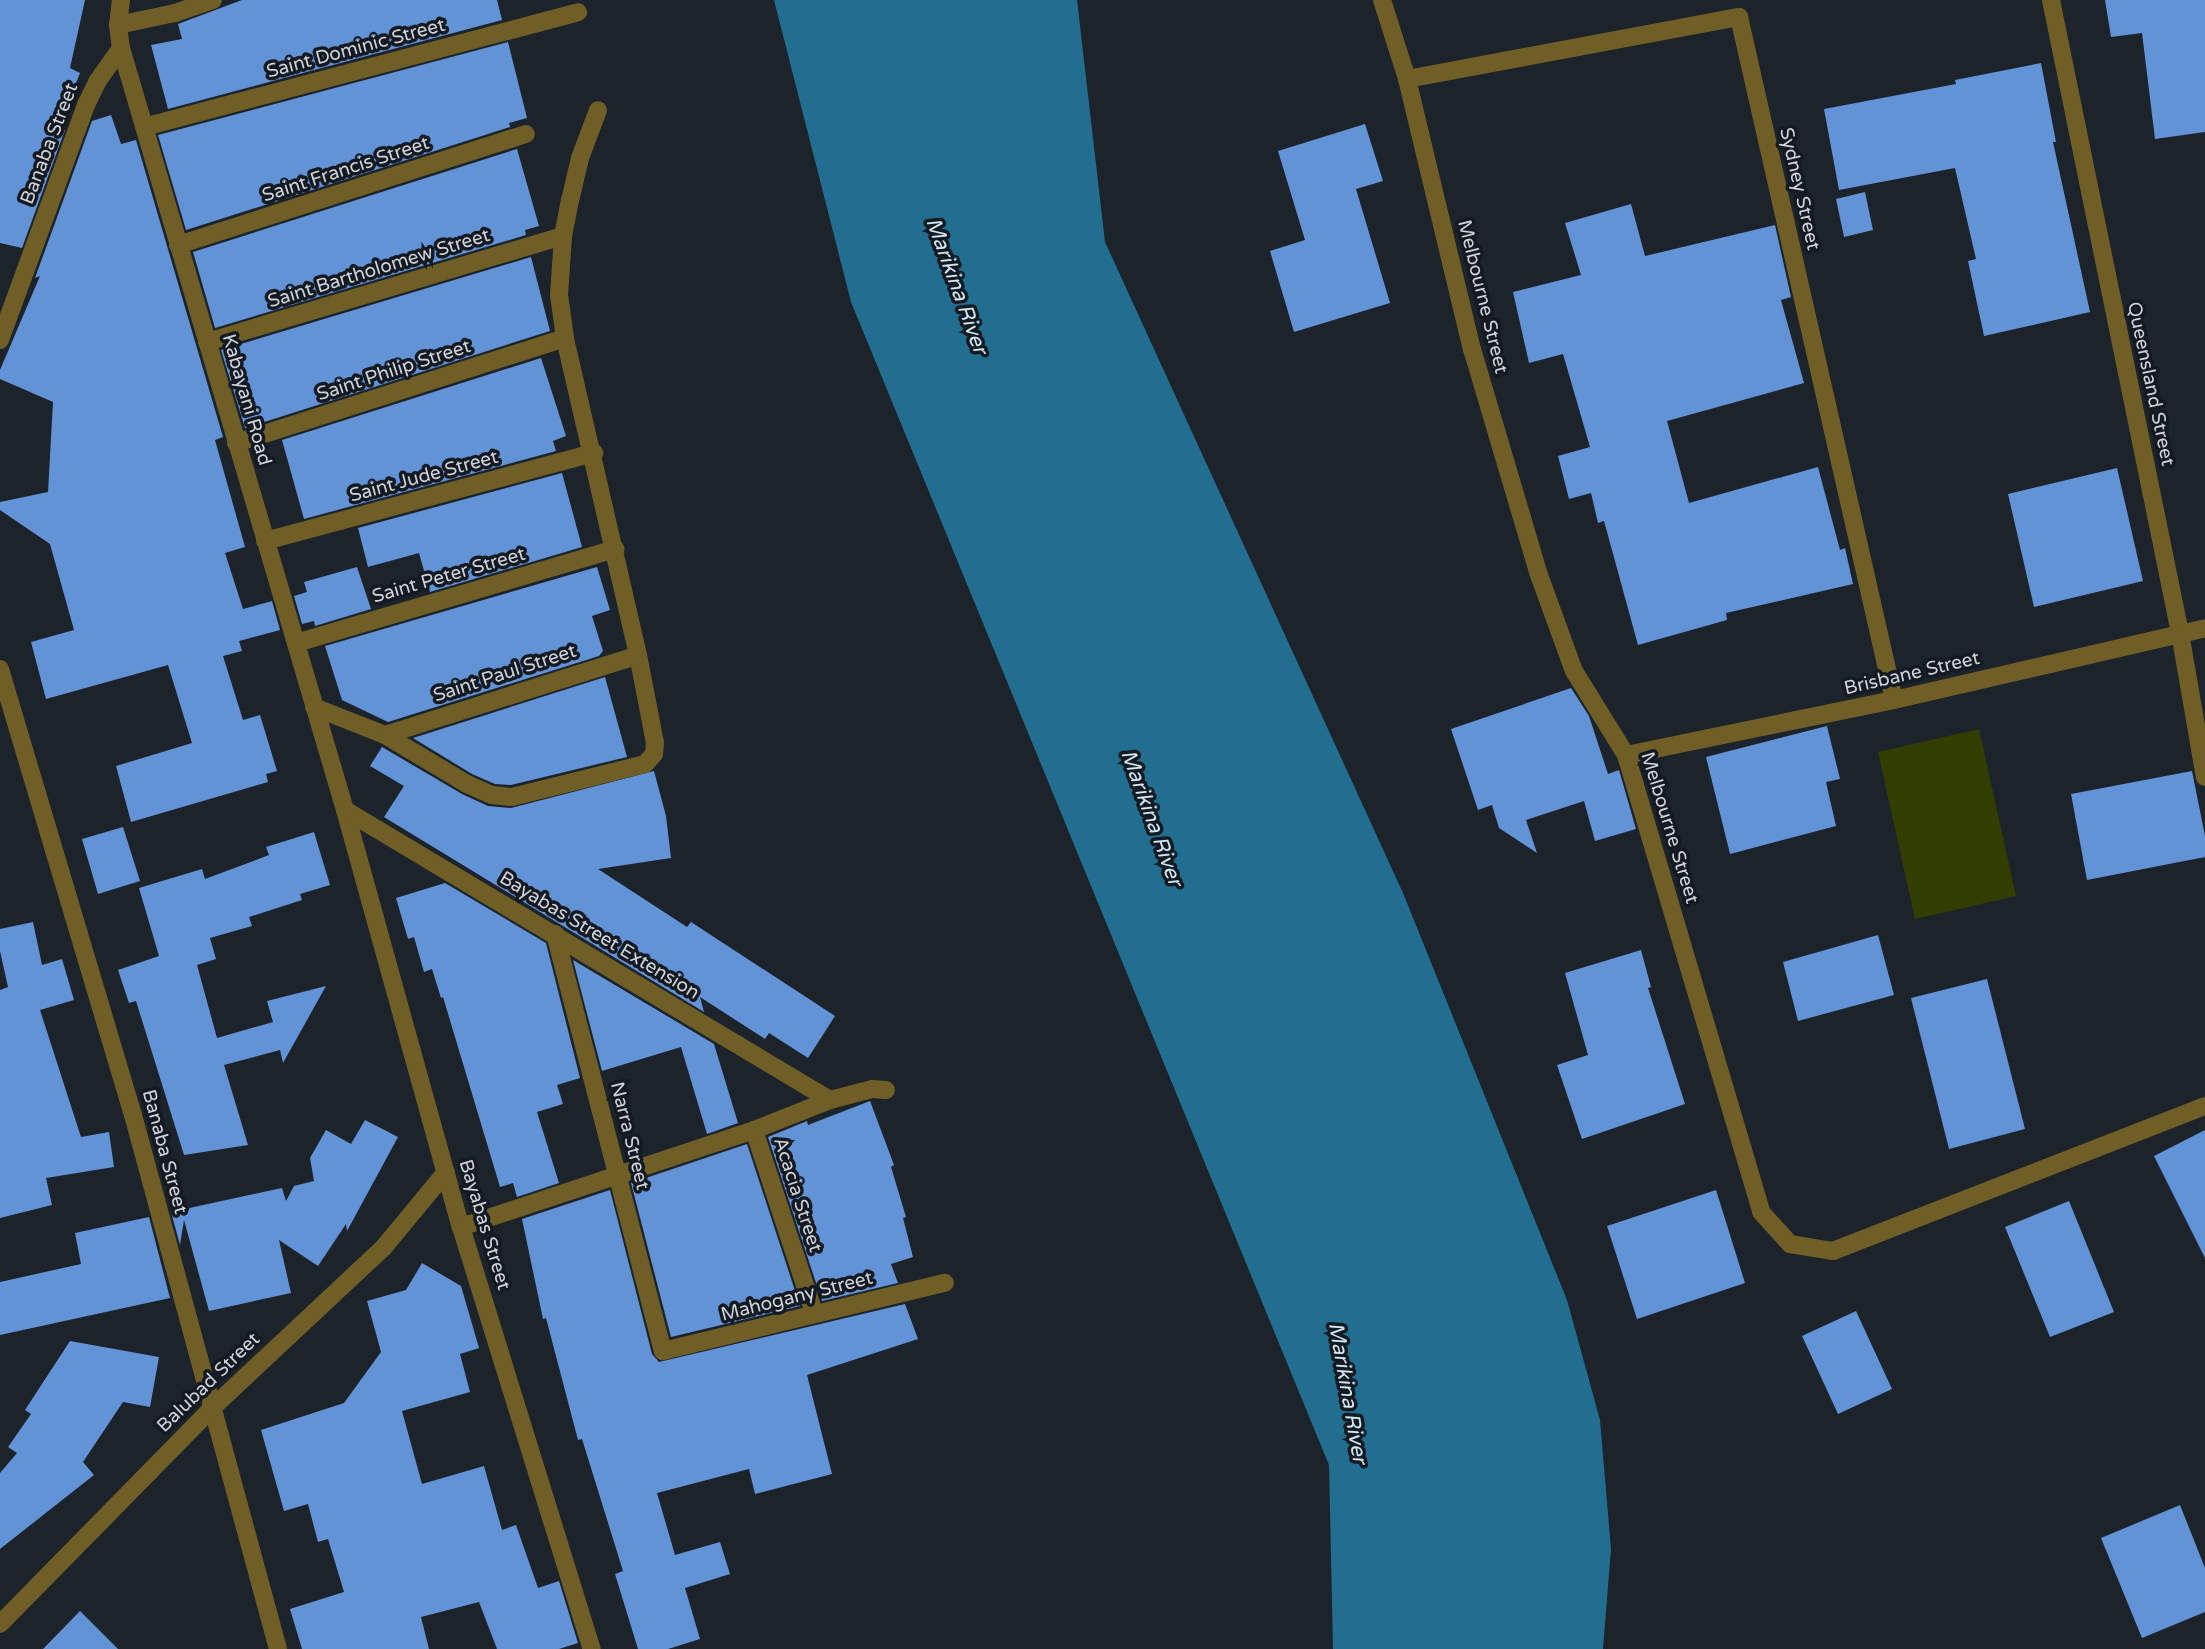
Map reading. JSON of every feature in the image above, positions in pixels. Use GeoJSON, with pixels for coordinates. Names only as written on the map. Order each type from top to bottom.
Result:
{"type":"FeatureCollection","features":[{"type":"Feature","properties":{"kind":"street","name":"Kabayani Road"},"geometry":{"type":"LineString","coordinates":[[121,0],[118,25],[121,48],[345,810]]}},
{"type":"Feature","properties":{"kind":"street"},"geometry":{"type":"LineString","coordinates":[[118,25],[175,13],[213,0]]}},
{"type":"Feature","properties":{"kind":"street","name":"Melbourne Street"},"geometry":{"type":"LineString","coordinates":[[1382,0],[1407,79],[1472,349],[1539,575],[1574,671],[1626,755],[1761,1212],[1790,1244],[1833,1251],[2205,1106]]}},
{"type":"Feature","properties":{"kind":"street","name":"Queensland Street"},"geometry":{"type":"LineString","coordinates":[[2051,0],[2180,633],[2205,777]]}},
{"type":"Feature","properties":{"kind":"street","name":"Saint Dominic Street"},"geometry":{"type":"LineString","coordinates":[[144,127],[578,12]]}},
{"type":"Feature","properties":{"kind":"street","name":"Sydney Street"},"geometry":{"type":"LineString","coordinates":[[1407,79],[1739,17],[1894,700]]}},
{"type":"Feature","properties":{"kind":"street","name":"Banaba Street"},"geometry":{"type":"LineString","coordinates":[[0,340],[86,105],[97,82],[121,48]]}},
{"type":"Feature","properties":{"kind":"street"},"geometry":{"type":"LineString","coordinates":[[314,706],[385,735],[467,784],[492,795],[512,797],[645,764],[654,754],[655,743],[638,655],[594,453],[565,338],[559,295],[563,236],[580,158],[598,110]]}},
{"type":"Feature","properties":{"kind":"street","name":"Saint Francis Street"},"geometry":{"type":"LineString","coordinates":[[178,245],[526,134]]}},
{"type":"Feature","properties":{"kind":"street","name":"Saint Bartholomew Street"},"geometry":{"type":"LineString","coordinates":[[207,342],[563,236]]}},
{"type":"Feature","properties":{"kind":"street","name":"Saint Philip Street"},"geometry":{"type":"LineString","coordinates":[[236,443],[565,338]]}},
{"type":"Feature","properties":{"kind":"street","name":"Saint Jude Street"},"geometry":{"type":"LineString","coordinates":[[265,541],[594,453]]}},
{"type":"Feature","properties":{"kind":"street","name":"Saint Peter Street"},"geometry":{"type":"LineString","coordinates":[[296,643],[615,549]]}},
{"type":"Feature","properties":{"kind":"street","name":"Brisbane Street"},"geometry":{"type":"LineString","coordinates":[[1626,755],[1894,700],[2205,628]]}},
{"type":"Feature","properties":{"kind":"street","name":"Saint Paul Street"},"geometry":{"type":"LineString","coordinates":[[385,735],[638,655]]}},
{"type":"Feature","properties":{"kind":"street","name":"Banaba Street"},"geometry":{"type":"LineString","coordinates":[[0,669],[133,1115],[278,1649]]}},
{"type":"Feature","properties":{"kind":"street","name":"Bayabas Street Extension"},"geometry":{"type":"LineString","coordinates":[[345,810],[830,1100]]}},
{"type":"Feature","properties":{"kind":"street","name":"Bayabas Street"},"geometry":{"type":"LineString","coordinates":[[345,810],[461,1227],[592,1649]]}},
{"type":"Feature","properties":{"kind":"street","name":"Narra Street"},"geometry":{"type":"LineString","coordinates":[[555,934],[660,1348]]}},
{"type":"Feature","properties":{"kind":"street"},"geometry":{"type":"LineString","coordinates":[[461,1227],[754,1130],[830,1100],[872,1089],[886,1090]]}},
{"type":"Feature","properties":{"kind":"street","name":"Acacia Street"},"geometry":{"type":"LineString","coordinates":[[754,1130],[814,1313]]}},
{"type":"Feature","properties":{"kind":"street","name":"Balubad Street"},"geometry":{"type":"LineString","coordinates":[[0,1624],[211,1409],[384,1247],[446,1172]]}},
{"type":"Feature","properties":{"kind":"street","name":"Mahogany Street"},"geometry":{"type":"LineString","coordinates":[[660,1348],[668,1352],[814,1313],[945,1283]]}},
{"type":"Feature","properties":{"kind":"green space"},"geometry":{"type":"Polygon","coordinates":[[[1979,729],[2016,896],[1915,919],[1878,752],[1979,729]]]}},
{"type":"Feature","properties":{"kind":"water","name":"Marikina River"},"geometry":{"type":"Polygon","coordinates":[[[774,0],[1077,0],[1105,242],[1403,893],[1567,1300],[1600,1420],[1611,1549],[1603,1649],[1333,1649],[1329,1465],[851,302],[774,0]]]}},
{"type":"Feature","properties":{"kind":"building"},"geometry":{"type":"Polygon","coordinates":[[[0,0],[85,0],[70,68],[80,73],[56,133],[65,130],[22,248],[0,243],[0,0]]]}},
{"type":"Feature","properties":{"kind":"building"},"geometry":{"type":"Polygon","coordinates":[[[242,0],[497,0],[502,20],[168,109],[151,45],[182,39],[178,24],[242,0]]]}},
{"type":"Feature","properties":{"kind":"building"},"geometry":{"type":"Polygon","coordinates":[[[2105,0],[2205,0],[2205,132],[2155,139],[2142,33],[2111,37],[2105,0]]]}},
{"type":"Feature","properties":{"kind":"building"},"geometry":{"type":"Polygon","coordinates":[[[508,42],[527,118],[509,123],[510,127],[186,230],[158,135],[508,42]]]}},
{"type":"Feature","properties":{"kind":"building"},"geometry":{"type":"Polygon","coordinates":[[[2041,63],[2056,142],[2053,142],[2090,312],[1984,336],[1968,261],[1976,259],[1955,168],[1839,190],[1824,109],[1956,84],[1955,80],[2041,63]]]}},
{"type":"Feature","properties":{"kind":"building"},"geometry":{"type":"Polygon","coordinates":[[[111,115],[121,144],[136,140],[223,437],[215,440],[245,547],[225,553],[243,609],[272,601],[280,630],[239,641],[242,651],[223,656],[243,720],[260,715],[277,771],[266,774],[268,782],[131,822],[116,766],[192,743],[168,665],[46,699],[31,642],[74,630],[50,544],[0,510],[0,502],[48,492],[53,402],[0,379],[0,370],[40,276],[35,278],[92,121],[111,115]]]}},
{"type":"Feature","properties":{"kind":"building"},"geometry":{"type":"Polygon","coordinates":[[[1365,124],[1383,181],[1356,189],[1390,303],[1294,332],[1270,251],[1305,240],[1278,151],[1365,124]]]}},
{"type":"Feature","properties":{"kind":"building"},"geometry":{"type":"Polygon","coordinates":[[[517,149],[539,226],[525,230],[526,235],[215,328],[193,252],[517,149]]]}},
{"type":"Feature","properties":{"kind":"building"},"geometry":{"type":"Polygon","coordinates":[[[1865,192],[1873,230],[1844,237],[1836,199],[1865,192]]]}},
{"type":"Feature","properties":{"kind":"building"},"geometry":{"type":"Polygon","coordinates":[[[1631,204],[1645,256],[1775,225],[1791,297],[1781,300],[1804,383],[1667,421],[1689,503],[1818,467],[1840,550],[1845,548],[1853,584],[1726,613],[1727,620],[1638,645],[1604,521],[1598,523],[1591,493],[1569,499],[1558,456],[1590,447],[1563,354],[1529,363],[1513,292],[1581,275],[1565,223],[1631,204]]]}},
{"type":"Feature","properties":{"kind":"building"},"geometry":{"type":"Polygon","coordinates":[[[531,257],[550,331],[245,428],[221,350],[531,257]]]}},
{"type":"Feature","properties":{"kind":"building"},"geometry":{"type":"Polygon","coordinates":[[[541,358],[566,436],[553,441],[556,451],[304,519],[282,440],[541,358]]]}},
{"type":"Feature","properties":{"kind":"building"},"geometry":{"type":"Polygon","coordinates":[[[2117,468],[2143,581],[2034,607],[2008,494],[2117,468]]]}},
{"type":"Feature","properties":{"kind":"building"},"geometry":{"type":"Polygon","coordinates":[[[562,473],[582,547],[430,592],[419,553],[368,567],[358,528],[562,473]]]}},
{"type":"Feature","properties":{"kind":"building"},"geometry":{"type":"Polygon","coordinates":[[[357,567],[371,609],[315,626],[314,621],[302,624],[294,596],[307,592],[304,582],[357,567]]]}},
{"type":"Feature","properties":{"kind":"building"},"geometry":{"type":"Polygon","coordinates":[[[597,567],[610,610],[592,616],[603,651],[599,656],[388,722],[342,700],[325,646],[597,567]]]}},
{"type":"Feature","properties":{"kind":"building"},"geometry":{"type":"Polygon","coordinates":[[[605,677],[627,757],[511,785],[495,784],[472,774],[413,738],[605,677]]]}},
{"type":"Feature","properties":{"kind":"building"},"geometry":{"type":"Polygon","coordinates":[[[1571,688],[1589,716],[1608,774],[1619,770],[1636,829],[1595,841],[1584,801],[1526,820],[1537,853],[1499,828],[1492,805],[1478,810],[1451,729],[1571,688]]]}},
{"type":"Feature","properties":{"kind":"building"},"geometry":{"type":"Polygon","coordinates":[[[1827,726],[1840,779],[1826,782],[1836,826],[1730,854],[1706,757],[1827,726]]]}},
{"type":"Feature","properties":{"kind":"building"},"geometry":{"type":"Polygon","coordinates":[[[382,747],[462,794],[488,806],[511,808],[654,771],[666,816],[671,858],[598,869],[687,927],[691,922],[835,1016],[808,1058],[769,1033],[765,1039],[700,997],[704,1012],[384,817],[404,786],[370,766],[382,747]]]}},
{"type":"Feature","properties":{"kind":"building"},"geometry":{"type":"Polygon","coordinates":[[[2192,771],[2205,836],[2205,857],[2087,880],[2071,794],[2192,771]]]}},
{"type":"Feature","properties":{"kind":"building"},"geometry":{"type":"Polygon","coordinates":[[[123,827],[140,881],[98,894],[82,839],[123,827]]]}},
{"type":"Feature","properties":{"kind":"building"},"geometry":{"type":"Polygon","coordinates":[[[314,832],[330,885],[300,894],[302,900],[249,917],[252,926],[210,938],[216,959],[197,965],[217,1038],[273,1022],[267,1001],[326,986],[283,1063],[280,1050],[224,1065],[248,1145],[184,1155],[136,1001],[129,1003],[118,970],[159,956],[139,888],[202,869],[205,879],[269,855],[266,847],[314,832]]]}},
{"type":"Feature","properties":{"kind":"building"},"geometry":{"type":"Polygon","coordinates":[[[445,883],[546,943],[580,1078],[557,1085],[563,1104],[537,1112],[559,1183],[517,1197],[513,1183],[500,1187],[443,997],[441,998],[432,969],[424,972],[414,937],[408,939],[396,898],[445,883]]]}},
{"type":"Feature","properties":{"kind":"building"},"geometry":{"type":"Polygon","coordinates":[[[33,922],[42,965],[62,959],[74,1000],[40,1010],[81,1137],[109,1132],[114,1167],[46,1178],[52,1205],[0,1218],[0,990],[8,987],[0,951],[0,929],[33,922]]]}},
{"type":"Feature","properties":{"kind":"building"},"geometry":{"type":"Polygon","coordinates":[[[1878,935],[1894,995],[1798,1021],[1783,962],[1878,935]]]}},
{"type":"Feature","properties":{"kind":"building"},"geometry":{"type":"Polygon","coordinates":[[[1641,950],[1651,987],[1648,988],[1685,1104],[1582,1139],[1557,1065],[1588,1055],[1565,973],[1641,950]]]}},
{"type":"Feature","properties":{"kind":"building"},"geometry":{"type":"Polygon","coordinates":[[[573,960],[714,1044],[738,1123],[707,1134],[681,1047],[602,1071],[573,960]]]}},
{"type":"Feature","properties":{"kind":"building"},"geometry":{"type":"Polygon","coordinates":[[[1987,979],[2025,1129],[1949,1149],[1911,998],[1987,979]]]}},
{"type":"Feature","properties":{"kind":"building"},"geometry":{"type":"Polygon","coordinates":[[[870,1101],[894,1165],[891,1167],[906,1217],[903,1218],[913,1257],[891,1264],[898,1283],[822,1301],[768,1137],[807,1121],[808,1125],[870,1101]]]}},
{"type":"Feature","properties":{"kind":"building"},"geometry":{"type":"Polygon","coordinates":[[[365,1120],[398,1137],[347,1231],[346,1224],[318,1266],[279,1240],[291,1293],[209,1311],[184,1220],[180,1245],[171,1212],[282,1188],[286,1201],[294,1186],[314,1181],[310,1158],[326,1130],[351,1144],[365,1120]]]}},
{"type":"Feature","properties":{"kind":"building"},"geometry":{"type":"Polygon","coordinates":[[[2205,1130],[2205,1258],[2154,1156],[2205,1130]]]}},
{"type":"Feature","properties":{"kind":"building"},"geometry":{"type":"Polygon","coordinates":[[[747,1144],[800,1306],[671,1337],[631,1183],[747,1144]]]}},
{"type":"Feature","properties":{"kind":"building"},"geometry":{"type":"Polygon","coordinates":[[[610,1190],[652,1354],[659,1362],[905,1304],[918,1339],[807,1375],[832,1474],[755,1494],[749,1469],[657,1493],[675,1555],[720,1542],[730,1574],[685,1588],[700,1639],[668,1649],[638,1649],[615,1574],[623,1571],[582,1439],[578,1440],[546,1318],[543,1319],[522,1219],[610,1190]]]}},
{"type":"Feature","properties":{"kind":"building"},"geometry":{"type":"Polygon","coordinates":[[[1716,1190],[1745,1283],[1637,1319],[1607,1226],[1716,1190]]]}},
{"type":"Feature","properties":{"kind":"building"},"geometry":{"type":"Polygon","coordinates":[[[2069,1201],[2114,1312],[2050,1337],[2005,1227],[2069,1201]]]}},
{"type":"Feature","properties":{"kind":"building"},"geometry":{"type":"Polygon","coordinates":[[[149,1217],[170,1298],[0,1335],[0,1282],[81,1264],[75,1233],[149,1217]]]}},
{"type":"Feature","properties":{"kind":"building"},"geometry":{"type":"Polygon","coordinates":[[[422,1263],[461,1286],[479,1348],[460,1354],[470,1392],[402,1411],[422,1484],[484,1466],[502,1530],[516,1525],[538,1588],[559,1581],[578,1643],[559,1649],[497,1649],[479,1602],[421,1617],[429,1649],[302,1649],[290,1609],[344,1592],[328,1539],[318,1542],[308,1504],[284,1511],[261,1430],[344,1403],[381,1352],[367,1301],[406,1290],[422,1263]]]}},
{"type":"Feature","properties":{"kind":"building"},"geometry":{"type":"Polygon","coordinates":[[[1856,1311],[1892,1389],[1838,1414],[1802,1336],[1856,1311]]]}},
{"type":"Feature","properties":{"kind":"building"},"geometry":{"type":"Polygon","coordinates":[[[70,1341],[159,1357],[150,1407],[123,1402],[83,1462],[94,1475],[0,1549],[0,1473],[17,1453],[8,1447],[31,1414],[25,1410],[70,1341]]]}},
{"type":"Feature","properties":{"kind":"building"},"geometry":{"type":"Polygon","coordinates":[[[2180,1505],[2205,1568],[2205,1612],[2142,1638],[2101,1538],[2180,1505]]]}},
{"type":"Feature","properties":{"kind":"building"},"geometry":{"type":"Polygon","coordinates":[[[80,1611],[118,1649],[43,1649],[80,1611]]]}}]}
